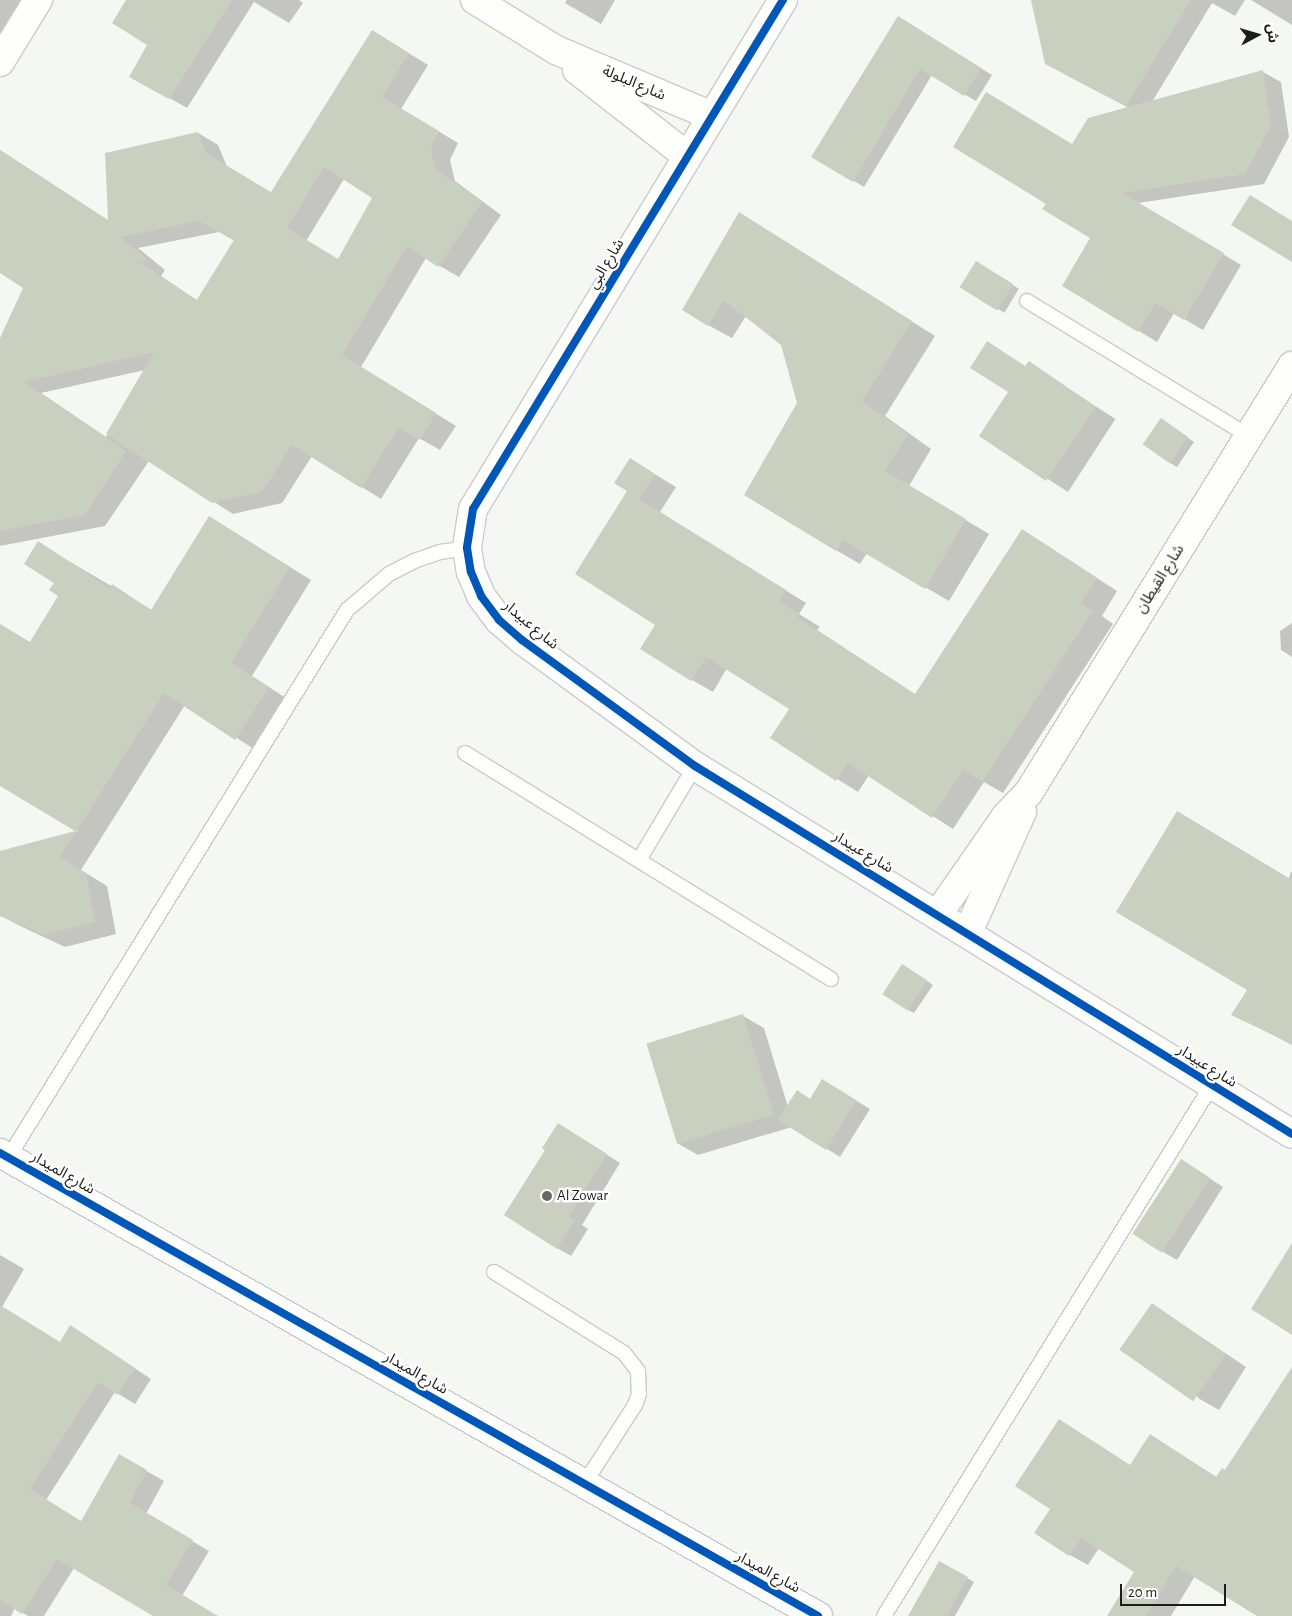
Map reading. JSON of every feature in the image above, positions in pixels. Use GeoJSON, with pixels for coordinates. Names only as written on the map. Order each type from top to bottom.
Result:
{"type":"FeatureCollection","features":[{"type":"Feature","properties":{"kind":"street"},"geometry":{"type":"LineString","coordinates":[[0,62],[38,0]]}},
{"type":"Feature","properties":{"kind":"street","name":"شارع البلولة"},"geometry":{"type":"LineString","coordinates":[[475,0],[556,50],[688,156]]}},
{"type":"Feature","properties":{"kind":"street","name":"شارع البي"},"geometry":{"type":"LineString","coordinates":[[467,548],[468,528],[482,492],[783,0]]}},
{"type":"Feature","properties":{"kind":"street","name":"شارع البلولة"},"geometry":{"type":"LineString","coordinates":[[556,50],[712,116]]}},
{"type":"Feature","properties":{"kind":"street","name":"شارع القيطان"},"geometry":{"type":"LineString","coordinates":[[938,914],[991,836],[1029,792],[1292,366]]}},
{"type":"Feature","properties":{"kind":"street","name":"شارع عبيدار"},"geometry":{"type":"LineString","coordinates":[[467,548],[471,572],[481,596],[499,620],[695,766],[968,932],[1292,1134]]}},
{"type":"Feature","properties":{"kind":"street","name":"شارع القيطان"},"geometry":{"type":"LineString","coordinates":[[968,932],[1018,823],[1029,792]]}},
{"type":"Feature","properties":{"kind":"street","name":"شارع الميدار"},"geometry":{"type":"LineString","coordinates":[[4,1156],[818,1616]]}},
{"type":"Feature","properties":{"kind":"lane"},"geometry":{"type":"LineString","coordinates":[[1027,301],[1249,436]]}},
{"type":"Feature","properties":{"kind":"lane"},"geometry":{"type":"LineString","coordinates":[[4,1156],[347,610],[367,590],[397,570],[440,552],[467,548]]}},
{"type":"Feature","properties":{"kind":"lane"},"geometry":{"type":"LineString","coordinates":[[465,753],[831,979]]}},
{"type":"Feature","properties":{"kind":"lane"},"geometry":{"type":"LineString","coordinates":[[639,860],[695,766]]}},
{"type":"Feature","properties":{"kind":"lane"},"geometry":{"type":"LineString","coordinates":[[884,1616],[1212,1085]]}},
{"type":"Feature","properties":{"kind":"lane"},"geometry":{"type":"LineString","coordinates":[[494,1272],[624,1354],[638,1372],[639,1394],[635,1405],[584,1484]]}},
{"type":"Feature","properties":{"kind":"building"},"geometry":{"type":"Polygon","coordinates":[[[126,0],[232,0],[169,99],[129,77],[147,45],[112,23],[126,0]]]}},
{"type":"Feature","properties":{"kind":"building"},"geometry":{"type":"Polygon","coordinates":[[[1031,0],[1191,0],[1126,106],[1045,64],[1031,0]]]}},
{"type":"Feature","properties":{"kind":"building"},"geometry":{"type":"Polygon","coordinates":[[[898,16],[981,68],[964,96],[920,69],[853,182],[811,157],[898,16]]]}},
{"type":"Feature","properties":{"kind":"building"},"geometry":{"type":"Polygon","coordinates":[[[372,30],[409,53],[382,97],[439,131],[431,149],[435,168],[482,202],[438,267],[407,246],[342,355],[436,413],[420,440],[399,427],[361,488],[292,445],[262,492],[212,503],[106,434],[154,352],[24,382],[126,451],[85,515],[0,531],[0,338],[23,288],[0,273],[0,150],[108,220],[105,153],[198,132],[207,154],[271,192],[372,30]],[[324,167],[287,228],[338,259],[372,198],[324,167]],[[198,221],[120,237],[146,258],[142,263],[196,301],[234,240],[198,221]]]}},
{"type":"Feature","properties":{"kind":"building"},"geometry":{"type":"Polygon","coordinates":[[[1263,70],[1271,126],[1245,174],[1122,193],[1224,253],[1184,320],[1155,303],[1138,332],[1062,286],[1090,238],[1042,209],[1046,204],[953,147],[986,92],[1072,144],[1088,118],[1263,70]]]}},
{"type":"Feature","properties":{"kind":"building"},"geometry":{"type":"Polygon","coordinates":[[[1250,195],[1292,221],[1292,262],[1231,225],[1250,195]]]}},
{"type":"Feature","properties":{"kind":"building"},"geometry":{"type":"Polygon","coordinates":[[[739,212],[912,321],[862,401],[908,434],[885,471],[966,519],[925,589],[843,540],[836,551],[744,495],[797,403],[781,345],[724,300],[708,326],[682,310],[739,212]]]}},
{"type":"Feature","properties":{"kind":"building"},"geometry":{"type":"Polygon","coordinates":[[[976,261],[1013,284],[997,311],[960,287],[976,261]]]}},
{"type":"Feature","properties":{"kind":"building"},"geometry":{"type":"Polygon","coordinates":[[[987,341],[1025,366],[1029,361],[1096,407],[1046,481],[979,436],[1008,392],[970,368],[987,341]]]}},
{"type":"Feature","properties":{"kind":"building"},"geometry":{"type":"Polygon","coordinates":[[[1161,418],[1188,437],[1170,463],[1143,444],[1161,418]]]}},
{"type":"Feature","properties":{"kind":"building"},"geometry":{"type":"Polygon","coordinates":[[[630,458],[655,474],[639,499],[786,590],[779,601],[799,614],[797,617],[915,694],[1022,529],[1097,578],[1081,603],[1093,611],[982,782],[963,770],[932,818],[848,763],[836,781],[770,738],[789,709],[706,657],[691,681],[640,649],[655,625],[575,574],[627,491],[614,483],[630,458]]]}},
{"type":"Feature","properties":{"kind":"building"},"geometry":{"type":"Polygon","coordinates":[[[209,516],[290,567],[231,663],[269,687],[235,740],[164,693],[60,857],[86,873],[95,922],[43,935],[0,916],[0,851],[75,831],[0,786],[0,624],[30,642],[58,596],[49,590],[54,583],[24,564],[38,541],[109,588],[112,584],[151,610],[209,516]]]}},
{"type":"Feature","properties":{"kind":"building"},"geometry":{"type":"Polygon","coordinates":[[[1177,811],[1292,880],[1292,1044],[1231,1015],[1247,990],[1116,912],[1177,811]]]}},
{"type":"Feature","properties":{"kind":"building"},"geometry":{"type":"Polygon","coordinates":[[[902,964],[927,980],[908,1011],[882,994],[902,964]]]}},
{"type":"Feature","properties":{"kind":"building"},"geometry":{"type":"Polygon","coordinates":[[[743,1014],[774,1114],[677,1144],[646,1044],[743,1014]]]}},
{"type":"Feature","properties":{"kind":"building"},"geometry":{"type":"Polygon","coordinates":[[[822,1079],[856,1100],[826,1150],[778,1120],[797,1090],[810,1099],[822,1079]]]}},
{"type":"Feature","properties":{"kind":"building"},"geometry":{"type":"Polygon","coordinates":[[[558,1123],[607,1154],[569,1216],[575,1220],[557,1249],[504,1215],[545,1150],[542,1148],[558,1123]]]}},
{"type":"Feature","properties":{"kind":"building"},"geometry":{"type":"Polygon","coordinates":[[[1181,1159],[1210,1178],[1162,1253],[1133,1234],[1181,1159]]]}},
{"type":"Feature","properties":{"kind":"building"},"geometry":{"type":"Polygon","coordinates":[[[1292,1243],[1292,1335],[1251,1309],[1292,1243]]]}},
{"type":"Feature","properties":{"kind":"building"},"geometry":{"type":"Polygon","coordinates":[[[1152,1303],[1226,1355],[1193,1401],[1119,1350],[1152,1303]]]}},
{"type":"Feature","properties":{"kind":"building"},"geometry":{"type":"Polygon","coordinates":[[[0,1305],[60,1342],[70,1325],[135,1368],[117,1395],[98,1382],[30,1489],[81,1521],[119,1454],[147,1470],[130,1503],[193,1540],[166,1585],[218,1616],[153,1616],[57,1559],[22,1614],[0,1600],[0,1305]]]}},
{"type":"Feature","properties":{"kind":"building"},"geometry":{"type":"Polygon","coordinates":[[[1292,1367],[1292,1616],[1257,1616],[1176,1566],[1146,1616],[1107,1616],[1134,1572],[1081,1538],[1069,1556],[1034,1533],[1050,1509],[1015,1486],[1059,1419],[1130,1465],[1150,1434],[1216,1477],[1222,1468],[1225,1470],[1292,1367]]]}},
{"type":"Feature","properties":{"kind":"building"},"geometry":{"type":"Polygon","coordinates":[[[939,1561],[968,1577],[947,1616],[908,1616],[939,1561]]]}},
{"type":"Feature","properties":{"kind":"cycle path"},"geometry":{"type":"LineString","coordinates":[[783,0],[473,509],[467,548],[471,572],[481,596],[499,620],[522,640],[695,766],[1292,1134]]}},
{"type":"Feature","properties":{"kind":"cycle path"},"geometry":{"type":"LineString","coordinates":[[0,1153],[818,1616]]}},
{"type":"Feature","properties":{"kind":"place","name":"Al Zowar"},"geometry":{"type":"Point","coordinates":[547,1196]}}]}
